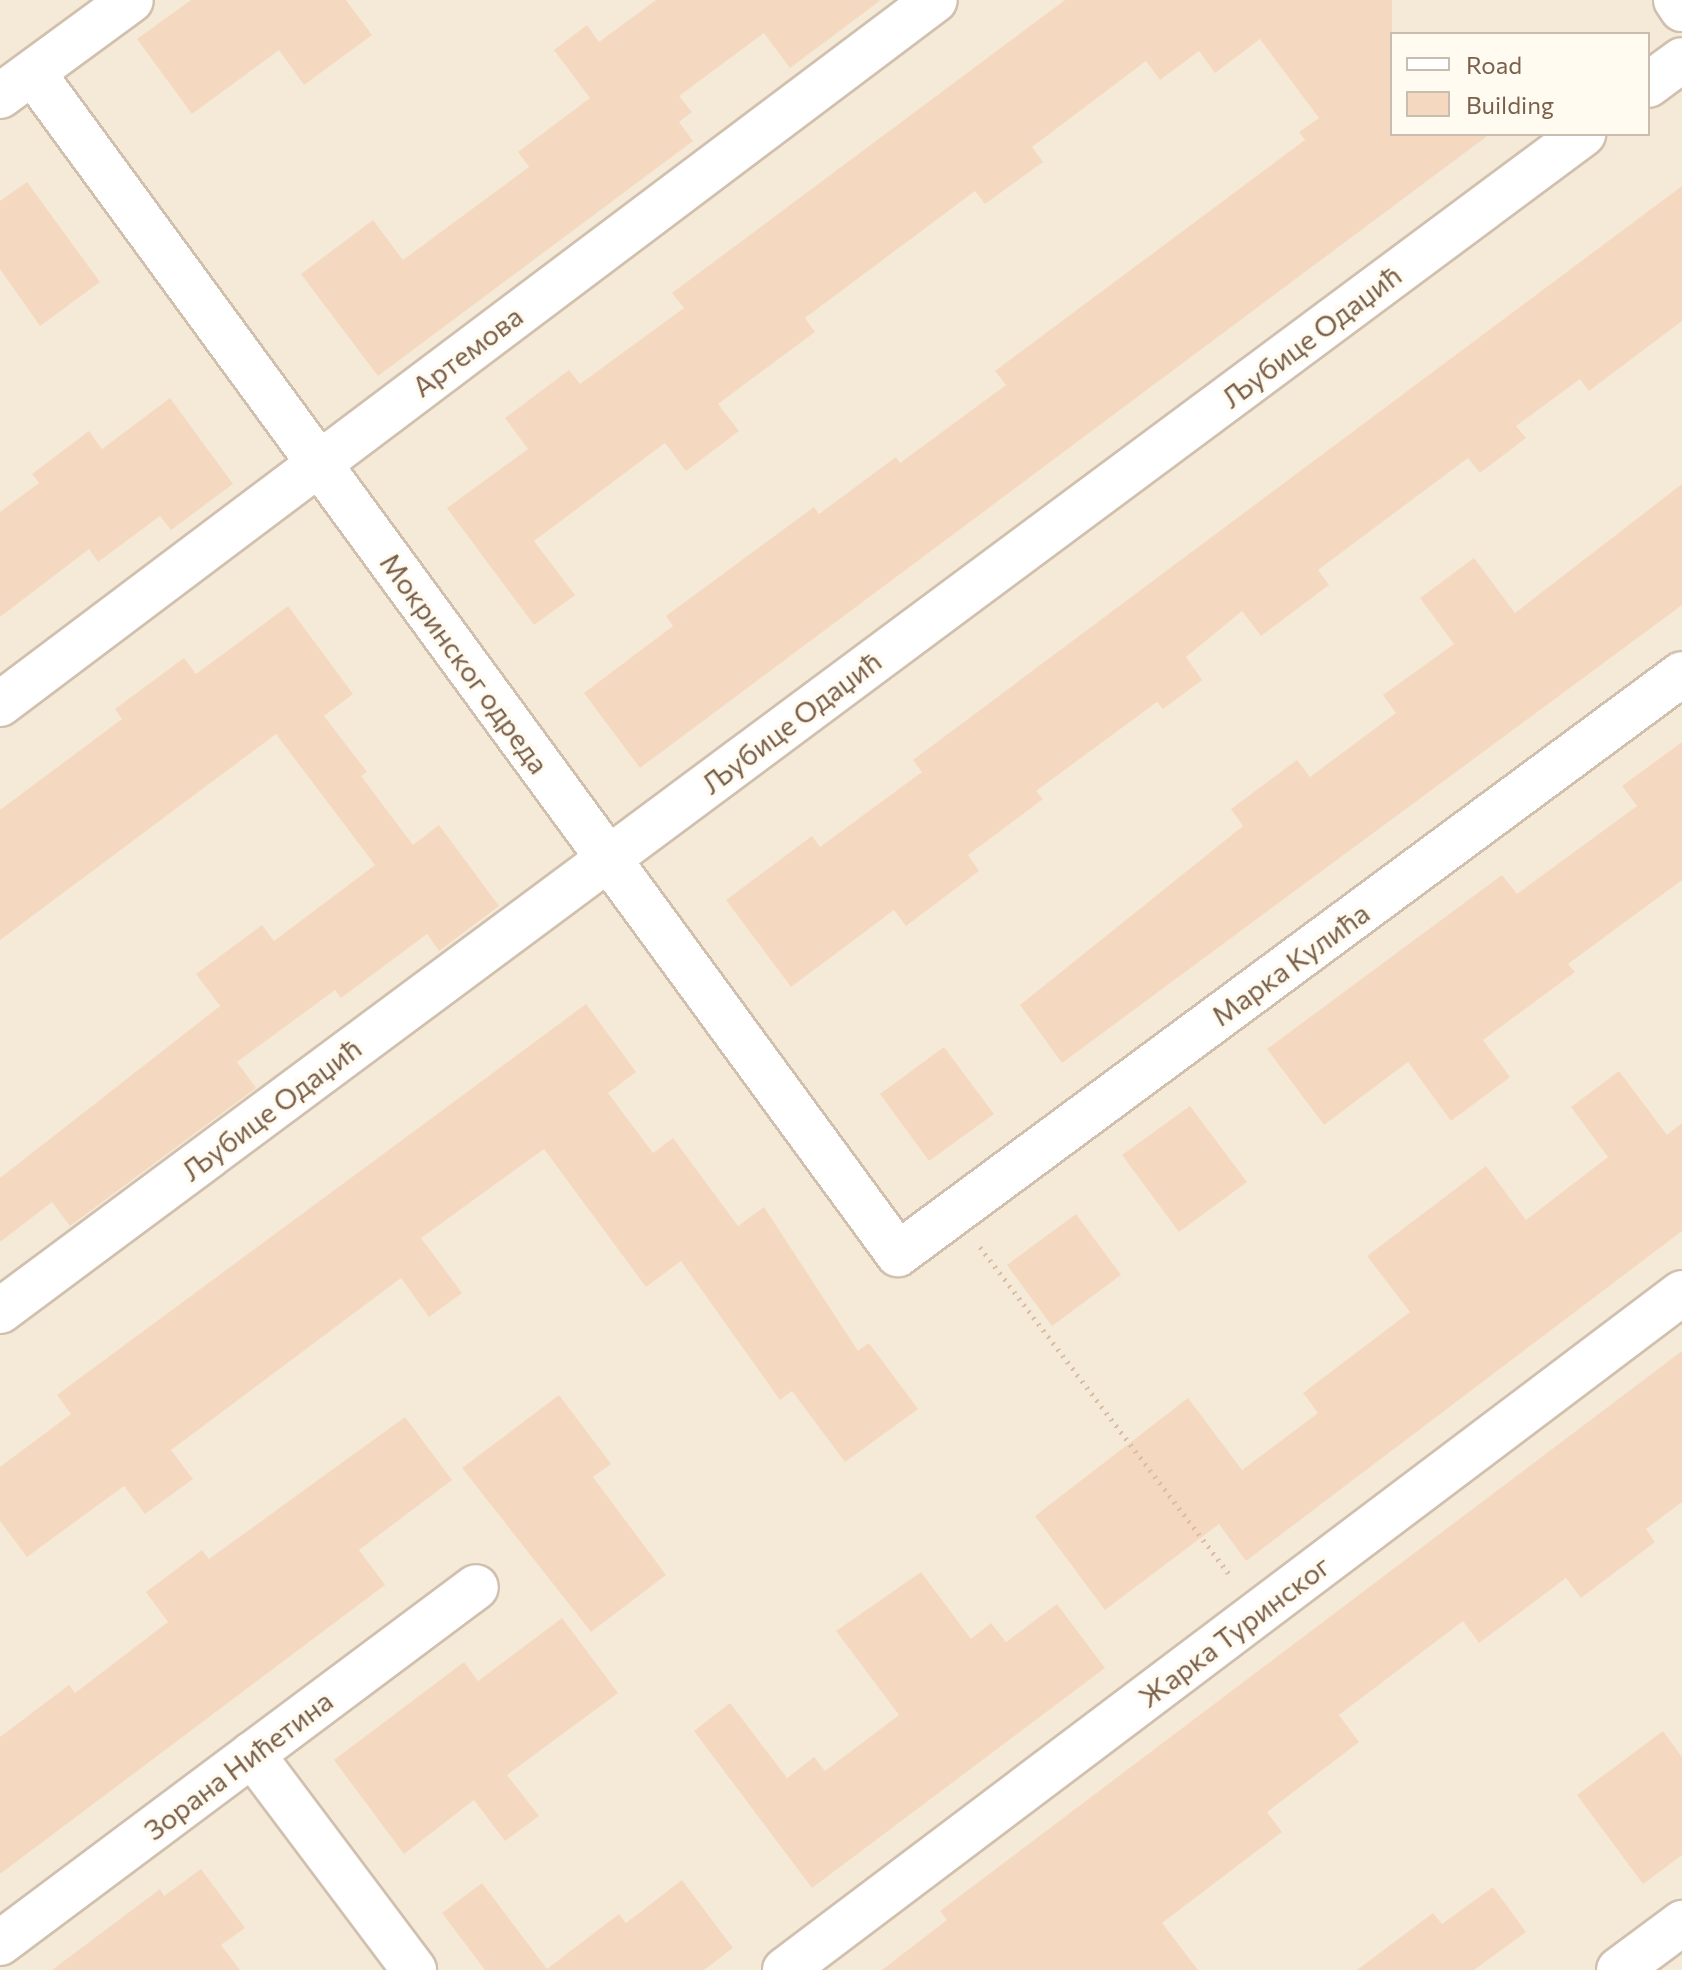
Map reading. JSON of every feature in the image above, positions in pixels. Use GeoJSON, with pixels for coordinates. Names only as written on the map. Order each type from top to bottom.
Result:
{"type":"FeatureCollection","features":[{"type":"Feature","properties":{"kind":"street"},"geometry":{"type":"LineString","coordinates":[[16,85],[131,0]]}},
{"type":"Feature","properties":{"kind":"street","name":"Артемова"},"geometry":{"type":"LineString","coordinates":[[0,704],[935,0]]}},
{"type":"Feature","properties":{"kind":"street"},"geometry":{"type":"LineString","coordinates":[[1676,0],[1682,9]]}},
{"type":"Feature","properties":{"kind":"street"},"geometry":{"type":"LineString","coordinates":[[1650,84],[1682,60]]}},
{"type":"Feature","properties":{"kind":"street","name":"Мокринског одреда"},"geometry":{"type":"LineString","coordinates":[[16,85],[319,462],[898,1254]]}},
{"type":"Feature","properties":{"kind":"street","name":"Љубице Одаџић"},"geometry":{"type":"LineString","coordinates":[[0,1311],[1580,136]]}},
{"type":"Feature","properties":{"kind":"street","name":"Марка Кулића"},"geometry":{"type":"LineString","coordinates":[[898,1254],[1682,674]]}},
{"type":"Feature","properties":{"kind":"street","name":"Жарка Туринског"},"geometry":{"type":"LineString","coordinates":[[785,1970],[1682,1293]]}},
{"type":"Feature","properties":{"kind":"street","name":"Зорана Нићетина"},"geometry":{"type":"LineString","coordinates":[[0,1943],[476,1587]]}},
{"type":"Feature","properties":{"kind":"street"},"geometry":{"type":"LineString","coordinates":[[252,1754],[414,1970]]}},
{"type":"Feature","properties":{"kind":"street"},"geometry":{"type":"LineString","coordinates":[[1619,1970],[1682,1923]]}},
{"type":"Feature","properties":{"kind":"path"},"geometry":{"type":"LineString","coordinates":[[954,1212],[1258,1613]]}},
{"type":"Feature","properties":{"kind":"shaded area"},"geometry":{"type":"Polygon","coordinates":[[[0,0],[1682,0],[1682,1970],[0,1970],[0,0]]]}},
{"type":"Feature","properties":{"kind":"building"},"geometry":{"type":"Polygon","coordinates":[[[191,0],[346,0],[372,35],[304,85],[279,50],[192,114],[137,39],[191,0]]]}},
{"type":"Feature","properties":{"kind":"building"},"geometry":{"type":"Polygon","coordinates":[[[656,0],[881,0],[790,68],[764,33],[679,96],[692,112],[679,122],[693,141],[378,376],[301,274],[373,220],[403,260],[529,167],[518,152],[590,98],[554,50],[587,25],[599,42],[656,0]]]}},
{"type":"Feature","properties":{"kind":"building"},"geometry":{"type":"Polygon","coordinates":[[[1065,0],[1392,0],[1390,136],[1487,136],[640,768],[584,693],[673,626],[666,616],[814,507],[819,514],[896,457],[900,463],[1006,385],[995,371],[1305,140],[1299,132],[1319,118],[1260,39],[1215,73],[1199,51],[1160,80],[1146,61],[1032,147],[1043,162],[985,204],[975,191],[805,318],[815,332],[718,404],[739,431],[686,471],[665,443],[534,541],[575,595],[534,625],[447,508],[528,449],[505,418],[569,370],[580,384],[684,308],[672,293],[1065,0]]]}},
{"type":"Feature","properties":{"kind":"building"},"geometry":{"type":"Polygon","coordinates":[[[27,182],[100,282],[40,326],[0,269],[0,201],[27,182]]]}},
{"type":"Feature","properties":{"kind":"building"},"geometry":{"type":"Polygon","coordinates":[[[1682,186],[1682,321],[1589,391],[1580,379],[1516,426],[1526,438],[1480,473],[1468,458],[1318,570],[1329,585],[1261,636],[1242,611],[1186,657],[1202,680],[1163,709],[1157,702],[1036,791],[1043,799],[968,855],[979,871],[906,926],[894,910],[791,987],[726,900],[812,836],[820,847],[922,772],[913,760],[1682,186]]]}},
{"type":"Feature","properties":{"kind":"building"},"geometry":{"type":"Polygon","coordinates":[[[170,398],[233,484],[171,530],[160,516],[98,562],[89,549],[0,617],[0,512],[39,483],[32,474],[89,431],[102,449],[170,398]]]}},
{"type":"Feature","properties":{"kind":"building"},"geometry":{"type":"Polygon","coordinates":[[[1682,484],[1682,605],[1062,1063],[1020,1005],[1243,826],[1231,809],[1297,760],[1310,777],[1396,713],[1383,695],[1454,644],[1420,598],[1474,558],[1515,613],[1682,484]]]}},
{"type":"Feature","properties":{"kind":"building"},"geometry":{"type":"Polygon","coordinates":[[[288,606],[353,694],[324,716],[367,772],[361,776],[413,845],[439,825],[499,906],[439,951],[427,934],[341,998],[335,990],[237,1062],[256,1088],[70,1226],[52,1202],[0,1242],[0,1178],[220,1006],[196,974],[262,925],[274,941],[375,865],[276,734],[0,940],[0,810],[122,719],[115,709],[184,658],[196,674],[288,606]]]}},
{"type":"Feature","properties":{"kind":"building"},"geometry":{"type":"Polygon","coordinates":[[[1682,742],[1682,880],[1568,964],[1575,972],[1483,1040],[1510,1077],[1451,1121],[1408,1062],[1324,1125],[1267,1049],[1502,875],[1517,894],[1637,806],[1622,786],[1682,742]]]}},
{"type":"Feature","properties":{"kind":"building"},"geometry":{"type":"Polygon","coordinates":[[[586,1004],[636,1072],[608,1093],[653,1153],[673,1138],[738,1226],[764,1207],[858,1351],[869,1343],[918,1409],[845,1462],[792,1391],[780,1400],[681,1261],[646,1287],[544,1149],[421,1238],[462,1293],[429,1317],[401,1278],[171,1450],[193,1479],[145,1514],[124,1486],[27,1557],[0,1521],[0,1467],[71,1414],[57,1395],[586,1004]]]}},
{"type":"Feature","properties":{"kind":"building"},"geometry":{"type":"Polygon","coordinates":[[[944,1047],[994,1114],[929,1161],[880,1094],[944,1047]]]}},
{"type":"Feature","properties":{"kind":"building"},"geometry":{"type":"Polygon","coordinates":[[[1619,1071],[1667,1135],[1682,1123],[1682,1231],[1246,1561],[1219,1524],[1105,1610],[1035,1516],[1188,1398],[1242,1470],[1318,1413],[1303,1393],[1410,1312],[1367,1256],[1486,1166],[1526,1220],[1608,1157],[1571,1107],[1619,1071]]]}},
{"type":"Feature","properties":{"kind":"building"},"geometry":{"type":"Polygon","coordinates":[[[1190,1106],[1247,1182],[1179,1232],[1122,1155],[1190,1106]]]}},
{"type":"Feature","properties":{"kind":"building"},"geometry":{"type":"Polygon","coordinates":[[[1076,1214],[1121,1275],[1052,1326],[1007,1265],[1076,1214]]]}},
{"type":"Feature","properties":{"kind":"building"},"geometry":{"type":"Polygon","coordinates":[[[1682,1351],[1682,1502],[1646,1529],[1655,1542],[1581,1598],[1566,1578],[1479,1643],[1463,1621],[1339,1715],[1359,1742],[1267,1812],[1282,1832],[1162,1923],[1198,1970],[882,1970],[947,1920],[940,1911],[1682,1351]]]}},
{"type":"Feature","properties":{"kind":"building"},"geometry":{"type":"Polygon","coordinates":[[[559,1395],[611,1464],[593,1477],[666,1575],[591,1632],[462,1468],[559,1395]]]}},
{"type":"Feature","properties":{"kind":"building"},"geometry":{"type":"Polygon","coordinates":[[[405,1417],[452,1480],[359,1550],[385,1585],[0,1874],[0,1737],[69,1685],[75,1693],[168,1622],[146,1592],[202,1550],[209,1559],[405,1417]]]}},
{"type":"Feature","properties":{"kind":"building"},"geometry":{"type":"Polygon","coordinates":[[[921,1572],[971,1639],[991,1623],[1006,1642],[1057,1604],[1105,1668],[812,1888],[694,1731],[730,1703],[787,1778],[814,1757],[825,1771],[899,1715],[836,1631],[921,1572]]]}},
{"type":"Feature","properties":{"kind":"building"},"geometry":{"type":"Polygon","coordinates":[[[562,1618],[618,1693],[507,1775],[539,1816],[505,1841],[474,1800],[404,1854],[334,1760],[464,1662],[478,1681],[562,1618]]]}},
{"type":"Feature","properties":{"kind":"building"},"geometry":{"type":"Polygon","coordinates":[[[1663,1731],[1682,1757],[1682,1855],[1643,1884],[1577,1795],[1663,1731]]]}},
{"type":"Feature","properties":{"kind":"building"},"geometry":{"type":"Polygon","coordinates":[[[201,1869],[245,1928],[221,1945],[240,1970],[52,1970],[160,1889],[164,1896],[201,1869]]]}},
{"type":"Feature","properties":{"kind":"building"},"geometry":{"type":"Polygon","coordinates":[[[682,1880],[733,1948],[704,1970],[485,1970],[442,1913],[482,1883],[547,1969],[619,1914],[626,1923],[682,1880]]]}},
{"type":"Feature","properties":{"kind":"building"},"geometry":{"type":"Polygon","coordinates":[[[1493,1887],[1526,1932],[1474,1970],[1357,1970],[1433,1913],[1442,1924],[1493,1887]]]}}]}
